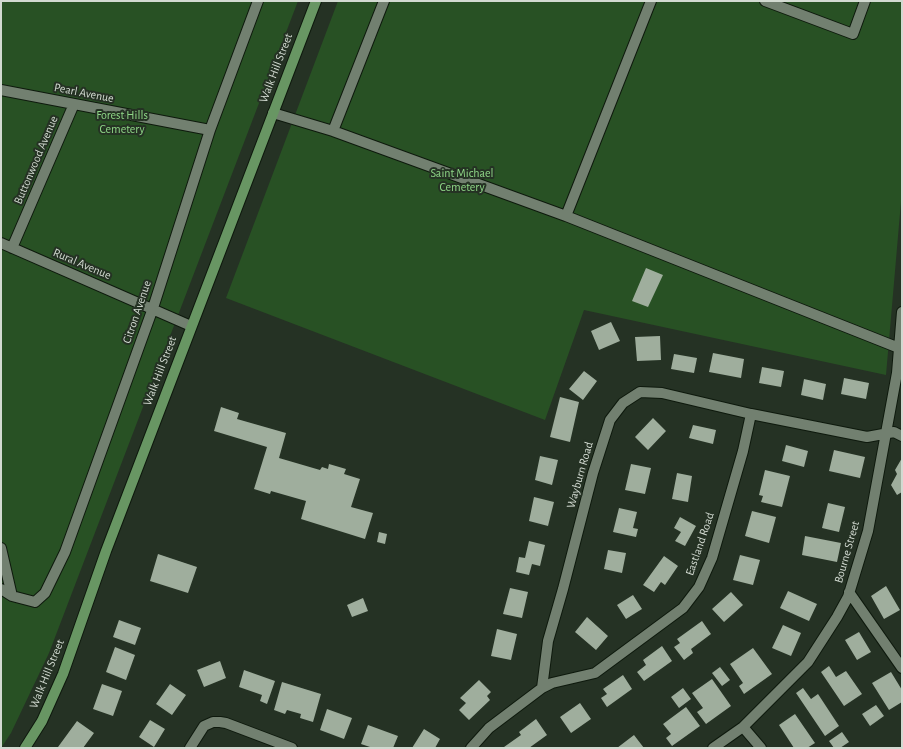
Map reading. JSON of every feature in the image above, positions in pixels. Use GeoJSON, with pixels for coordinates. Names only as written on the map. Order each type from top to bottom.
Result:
{"type":"FeatureCollection","features":[{"type":"Feature","properties":{"kind":"main road","name":"Walk Hill Street"},"geometry":{"type":"LineString","coordinates":[[25,748],[42,721],[63,674],[109,544],[316,1]]}},
{"type":"Feature","properties":{"kind":"street","name":"Citron Avenue"},"geometry":{"type":"LineString","coordinates":[[12,596],[34,602],[45,593],[65,552],[152,308],[210,130],[258,1]]}},
{"type":"Feature","properties":{"kind":"street"},"geometry":{"type":"LineString","coordinates":[[333,132],[384,1]]}},
{"type":"Feature","properties":{"kind":"street"},"geometry":{"type":"LineString","coordinates":[[566,216],[651,1]]}},
{"type":"Feature","properties":{"kind":"street"},"geometry":{"type":"LineString","coordinates":[[765,1],[853,34],[865,1]]}},
{"type":"Feature","properties":{"kind":"street","name":"Pearl Avenue"},"geometry":{"type":"LineString","coordinates":[[1,90],[210,130]]}},
{"type":"Feature","properties":{"kind":"street","name":"Buttonwood Avenue"},"geometry":{"type":"LineString","coordinates":[[12,248],[74,104]]}},
{"type":"Feature","properties":{"kind":"street"},"geometry":{"type":"LineString","coordinates":[[273,113],[333,132],[566,216],[899,348]]}},
{"type":"Feature","properties":{"kind":"street","name":"Rural Avenue"},"geometry":{"type":"LineString","coordinates":[[1,243],[191,326]]}},
{"type":"Feature","properties":{"kind":"street","name":"Bourne Street"},"geometry":{"type":"LineString","coordinates":[[713,748],[743,727],[808,662],[848,597],[868,531],[897,373],[902,312]]}},
{"type":"Feature","properties":{"kind":"street","name":"Wayburn Road"},"geometry":{"type":"LineString","coordinates":[[542,688],[548,641],[593,473],[610,420],[624,403],[640,392],[662,393],[751,414]]}},
{"type":"Feature","properties":{"kind":"street"},"geometry":{"type":"LineString","coordinates":[[751,414],[867,437],[894,432],[902,436]]}},
{"type":"Feature","properties":{"kind":"street","name":"Eastland Road"},"geometry":{"type":"LineString","coordinates":[[471,748],[489,728],[542,688],[552,683],[595,673],[683,608],[699,588],[712,558],[743,451],[751,414]]}},
{"type":"Feature","properties":{"kind":"street"},"geometry":{"type":"LineString","coordinates":[[1,548],[12,596]]}},
{"type":"Feature","properties":{"kind":"street"},"geometry":{"type":"LineString","coordinates":[[1,589],[12,596]]}},
{"type":"Feature","properties":{"kind":"street"},"geometry":{"type":"LineString","coordinates":[[849,592],[902,668]]}},
{"type":"Feature","properties":{"kind":"street"},"geometry":{"type":"LineString","coordinates":[[190,748],[204,726],[213,722],[220,722],[292,748]]}},
{"type":"Feature","properties":{"kind":"street"},"geometry":{"type":"LineString","coordinates":[[743,727],[761,748]]}},
{"type":"Feature","properties":{"kind":"green space","name":"Forest Hills Cemetery"},"geometry":{"type":"Polygon","coordinates":[[[1,1],[298,1],[49,653],[11,733],[1,748],[1,1]]]}},
{"type":"Feature","properties":{"kind":"green space","name":"Saint Michael Cemetery"},"geometry":{"type":"Polygon","coordinates":[[[338,1],[902,1],[902,190],[886,375],[584,310],[545,420],[226,298],[338,1]]]}},
{"type":"Feature","properties":{"kind":"building"},"geometry":{"type":"Polygon","coordinates":[[[646,268],[663,275],[648,307],[632,301],[646,268]]]}},
{"type":"Feature","properties":{"kind":"building"},"geometry":{"type":"Polygon","coordinates":[[[611,322],[620,341],[599,350],[591,331],[611,322]]]}},
{"type":"Feature","properties":{"kind":"building"},"geometry":{"type":"Polygon","coordinates":[[[660,336],[661,360],[637,361],[635,337],[660,336]]]}},
{"type":"Feature","properties":{"kind":"building"},"geometry":{"type":"Polygon","coordinates":[[[713,353],[744,359],[741,378],[709,372],[713,353]]]}},
{"type":"Feature","properties":{"kind":"building"},"geometry":{"type":"Polygon","coordinates":[[[674,354],[697,358],[694,373],[671,369],[674,354]]]}},
{"type":"Feature","properties":{"kind":"building"},"geometry":{"type":"Polygon","coordinates":[[[762,367],[784,371],[781,387],[759,383],[762,367]]]}},
{"type":"Feature","properties":{"kind":"building"},"geometry":{"type":"Polygon","coordinates":[[[584,371],[597,381],[583,400],[569,389],[584,371]]]}},
{"type":"Feature","properties":{"kind":"building"},"geometry":{"type":"Polygon","coordinates":[[[844,378],[869,383],[866,399],[841,394],[844,378]]]}},
{"type":"Feature","properties":{"kind":"building"},"geometry":{"type":"Polygon","coordinates":[[[804,379],[826,384],[823,400],[801,395],[804,379]]]}},
{"type":"Feature","properties":{"kind":"building"},"geometry":{"type":"Polygon","coordinates":[[[560,397],[579,402],[570,442],[550,437],[560,397]]]}},
{"type":"Feature","properties":{"kind":"building"},"geometry":{"type":"Polygon","coordinates":[[[221,407],[239,413],[237,419],[286,433],[279,458],[320,470],[322,467],[328,469],[329,464],[346,469],[344,474],[360,479],[351,507],[373,513],[365,539],[301,519],[306,501],[271,491],[270,494],[254,489],[267,447],[214,431],[221,407]]]}},
{"type":"Feature","properties":{"kind":"building"},"geometry":{"type":"Polygon","coordinates":[[[653,418],[666,431],[648,450],[635,437],[653,418]]]}},
{"type":"Feature","properties":{"kind":"building"},"geometry":{"type":"Polygon","coordinates":[[[693,425],[716,430],[713,444],[689,438],[693,425]]]}},
{"type":"Feature","properties":{"kind":"building"},"geometry":{"type":"Polygon","coordinates":[[[786,445],[808,451],[804,467],[782,461],[786,445]]]}},
{"type":"Feature","properties":{"kind":"building"},"geometry":{"type":"Polygon","coordinates":[[[834,450],[865,457],[860,478],[829,471],[834,450]]]}},
{"type":"Feature","properties":{"kind":"building"},"geometry":{"type":"Polygon","coordinates":[[[540,456],[558,460],[552,485],[535,480],[540,456]]]}},
{"type":"Feature","properties":{"kind":"building"},"geometry":{"type":"Polygon","coordinates":[[[902,458],[902,492],[897,495],[891,485],[897,474],[895,470],[902,458]]]}},
{"type":"Feature","properties":{"kind":"building"},"geometry":{"type":"Polygon","coordinates":[[[631,464],[651,468],[645,494],[625,490],[631,464]]]}},
{"type":"Feature","properties":{"kind":"building"},"geometry":{"type":"Polygon","coordinates":[[[765,470],[790,476],[782,507],[761,502],[763,496],[759,495],[765,470]]]}},
{"type":"Feature","properties":{"kind":"building"},"geometry":{"type":"Polygon","coordinates":[[[677,473],[692,476],[688,502],[672,499],[677,473]]]}},
{"type":"Feature","properties":{"kind":"building"},"geometry":{"type":"Polygon","coordinates":[[[534,497],[554,502],[548,526],[529,521],[534,497]]]}},
{"type":"Feature","properties":{"kind":"building"},"geometry":{"type":"Polygon","coordinates":[[[828,503],[845,507],[839,532],[822,528],[828,503]]]}},
{"type":"Feature","properties":{"kind":"building"},"geometry":{"type":"Polygon","coordinates":[[[619,508],[637,512],[633,528],[638,529],[636,537],[613,532],[619,508]]]}},
{"type":"Feature","properties":{"kind":"building"},"geometry":{"type":"Polygon","coordinates":[[[752,511],[776,517],[769,543],[745,536],[752,511]]]}},
{"type":"Feature","properties":{"kind":"building"},"geometry":{"type":"Polygon","coordinates":[[[680,517],[696,526],[685,546],[675,541],[681,532],[674,528],[680,517]]]}},
{"type":"Feature","properties":{"kind":"building"},"geometry":{"type":"Polygon","coordinates":[[[379,532],[387,534],[385,544],[377,542],[379,532]]]}},
{"type":"Feature","properties":{"kind":"building"},"geometry":{"type":"Polygon","coordinates":[[[805,536],[841,543],[837,562],[802,555],[805,536]]]}},
{"type":"Feature","properties":{"kind":"building"},"geometry":{"type":"Polygon","coordinates":[[[529,541],[545,545],[540,566],[532,564],[529,575],[516,572],[519,557],[525,558],[529,541]]]}},
{"type":"Feature","properties":{"kind":"building"},"geometry":{"type":"Polygon","coordinates":[[[608,550],[626,553],[622,573],[604,569],[608,550]]]}},
{"type":"Feature","properties":{"kind":"building"},"geometry":{"type":"Polygon","coordinates":[[[158,554],[197,567],[188,593],[150,581],[158,554]]]}},
{"type":"Feature","properties":{"kind":"building"},"geometry":{"type":"Polygon","coordinates":[[[740,555],[760,560],[753,585],[733,580],[740,555]]]}},
{"type":"Feature","properties":{"kind":"building"},"geometry":{"type":"Polygon","coordinates":[[[664,556],[678,566],[665,585],[661,582],[654,592],[643,585],[664,556]]]}},
{"type":"Feature","properties":{"kind":"building"},"geometry":{"type":"Polygon","coordinates":[[[886,586],[900,610],[884,619],[871,596],[886,586]]]}},
{"type":"Feature","properties":{"kind":"building"},"geometry":{"type":"Polygon","coordinates":[[[510,588],[528,592],[522,618],[503,614],[510,588]]]}},
{"type":"Feature","properties":{"kind":"building"},"geometry":{"type":"Polygon","coordinates":[[[788,591],[817,604],[809,621],[780,608],[788,591]]]}},
{"type":"Feature","properties":{"kind":"building"},"geometry":{"type":"Polygon","coordinates":[[[731,592],[743,605],[724,622],[712,609],[731,592]]]}},
{"type":"Feature","properties":{"kind":"building"},"geometry":{"type":"Polygon","coordinates":[[[633,595],[642,609],[626,619],[617,605],[633,595]]]}},
{"type":"Feature","properties":{"kind":"building"},"geometry":{"type":"Polygon","coordinates":[[[363,598],[368,611],[352,617],[347,605],[363,598]]]}},
{"type":"Feature","properties":{"kind":"building"},"geometry":{"type":"Polygon","coordinates":[[[587,617],[608,636],[596,650],[575,632],[587,617]]]}},
{"type":"Feature","properties":{"kind":"building"},"geometry":{"type":"Polygon","coordinates":[[[119,620],[141,628],[135,645],[113,637],[119,620]]]}},
{"type":"Feature","properties":{"kind":"building"},"geometry":{"type":"Polygon","coordinates":[[[702,621],[711,634],[691,649],[693,653],[684,660],[674,647],[680,643],[677,639],[702,621]]]}},
{"type":"Feature","properties":{"kind":"building"},"geometry":{"type":"Polygon","coordinates":[[[783,625],[801,633],[791,656],[772,648],[783,625]]]}},
{"type":"Feature","properties":{"kind":"building"},"geometry":{"type":"Polygon","coordinates":[[[497,629],[517,634],[511,660],[491,656],[497,629]]]}},
{"type":"Feature","properties":{"kind":"building"},"geometry":{"type":"Polygon","coordinates":[[[859,632],[871,652],[857,660],[845,640],[859,632]]]}},
{"type":"Feature","properties":{"kind":"building"},"geometry":{"type":"Polygon","coordinates":[[[662,646],[672,661],[644,681],[637,672],[646,665],[643,660],[662,646]]]}},
{"type":"Feature","properties":{"kind":"building"},"geometry":{"type":"Polygon","coordinates":[[[115,647],[135,655],[126,680],[106,672],[115,647]]]}},
{"type":"Feature","properties":{"kind":"building"},"geometry":{"type":"Polygon","coordinates":[[[753,648],[772,674],[744,694],[739,686],[743,683],[730,664],[753,648]]]}},
{"type":"Feature","properties":{"kind":"building"},"geometry":{"type":"Polygon","coordinates":[[[220,661],[226,678],[204,687],[197,670],[220,661]]]}},
{"type":"Feature","properties":{"kind":"building"},"geometry":{"type":"Polygon","coordinates":[[[829,666],[836,677],[846,671],[862,694],[844,706],[821,672],[829,666]]]}},
{"type":"Feature","properties":{"kind":"building"},"geometry":{"type":"Polygon","coordinates":[[[720,667],[730,680],[722,686],[712,673],[720,667]]]}},
{"type":"Feature","properties":{"kind":"building"},"geometry":{"type":"Polygon","coordinates":[[[244,670],[275,681],[267,704],[260,701],[262,695],[239,687],[244,670]]]}},
{"type":"Feature","properties":{"kind":"building"},"geometry":{"type":"Polygon","coordinates":[[[891,672],[902,690],[902,702],[889,710],[872,683],[891,672]]]}},
{"type":"Feature","properties":{"kind":"building"},"geometry":{"type":"Polygon","coordinates":[[[623,675],[632,689],[607,707],[601,698],[607,694],[603,689],[623,675]]]}},
{"type":"Feature","properties":{"kind":"building"},"geometry":{"type":"Polygon","coordinates":[[[712,679],[731,706],[706,724],[697,712],[703,708],[692,693],[712,679]]]}},
{"type":"Feature","properties":{"kind":"building"},"geometry":{"type":"Polygon","coordinates":[[[479,680],[491,692],[487,696],[490,700],[469,720],[459,710],[466,703],[460,698],[479,680]]]}},
{"type":"Feature","properties":{"kind":"building"},"geometry":{"type":"Polygon","coordinates":[[[282,682],[321,694],[313,722],[300,718],[301,714],[287,710],[285,714],[274,710],[282,682]]]}},
{"type":"Feature","properties":{"kind":"building"},"geometry":{"type":"Polygon","coordinates":[[[102,684],[122,691],[113,716],[93,709],[102,684]]]}},
{"type":"Feature","properties":{"kind":"building"},"geometry":{"type":"Polygon","coordinates":[[[170,684],[186,695],[172,715],[156,704],[170,684]]]}},
{"type":"Feature","properties":{"kind":"building"},"geometry":{"type":"Polygon","coordinates":[[[683,688],[691,699],[679,708],[671,697],[683,688]]]}},
{"type":"Feature","properties":{"kind":"building"},"geometry":{"type":"Polygon","coordinates":[[[803,688],[811,699],[818,694],[839,726],[825,736],[796,693],[803,688]]]}},
{"type":"Feature","properties":{"kind":"building"},"geometry":{"type":"Polygon","coordinates":[[[580,703],[591,719],[571,733],[560,717],[580,703]]]}},
{"type":"Feature","properties":{"kind":"building"},"geometry":{"type":"Polygon","coordinates":[[[876,705],[884,716],[870,726],[862,714],[876,705]]]}},
{"type":"Feature","properties":{"kind":"building"},"geometry":{"type":"Polygon","coordinates":[[[686,707],[700,726],[672,746],[666,738],[671,734],[663,724],[686,707]]]}},
{"type":"Feature","properties":{"kind":"building"},"geometry":{"type":"Polygon","coordinates":[[[327,709],[352,718],[344,739],[320,730],[327,709]]]}},
{"type":"Feature","properties":{"kind":"building"},"geometry":{"type":"Polygon","coordinates":[[[795,714],[815,743],[807,748],[794,748],[779,725],[795,714]]]}},
{"type":"Feature","properties":{"kind":"building"},"geometry":{"type":"Polygon","coordinates":[[[536,719],[547,735],[529,748],[504,747],[521,735],[519,732],[536,719]]]}},
{"type":"Feature","properties":{"kind":"building"},"geometry":{"type":"Polygon","coordinates":[[[150,720],[165,729],[154,747],[139,737],[150,720]]]}},
{"type":"Feature","properties":{"kind":"building"},"geometry":{"type":"Polygon","coordinates":[[[77,721],[94,733],[83,748],[59,748],[58,747],[77,721]]]}},
{"type":"Feature","properties":{"kind":"building"},"geometry":{"type":"Polygon","coordinates":[[[368,725],[398,736],[393,748],[373,748],[361,744],[368,725]]]}},
{"type":"Feature","properties":{"kind":"building"},"geometry":{"type":"Polygon","coordinates":[[[424,729],[440,739],[435,748],[412,748],[424,729]]]}},
{"type":"Feature","properties":{"kind":"building"},"geometry":{"type":"Polygon","coordinates":[[[842,732],[849,742],[840,748],[834,748],[829,741],[842,732]]]}},
{"type":"Feature","properties":{"kind":"building"},"geometry":{"type":"Polygon","coordinates":[[[634,735],[644,748],[617,748],[634,735]]]}}]}
